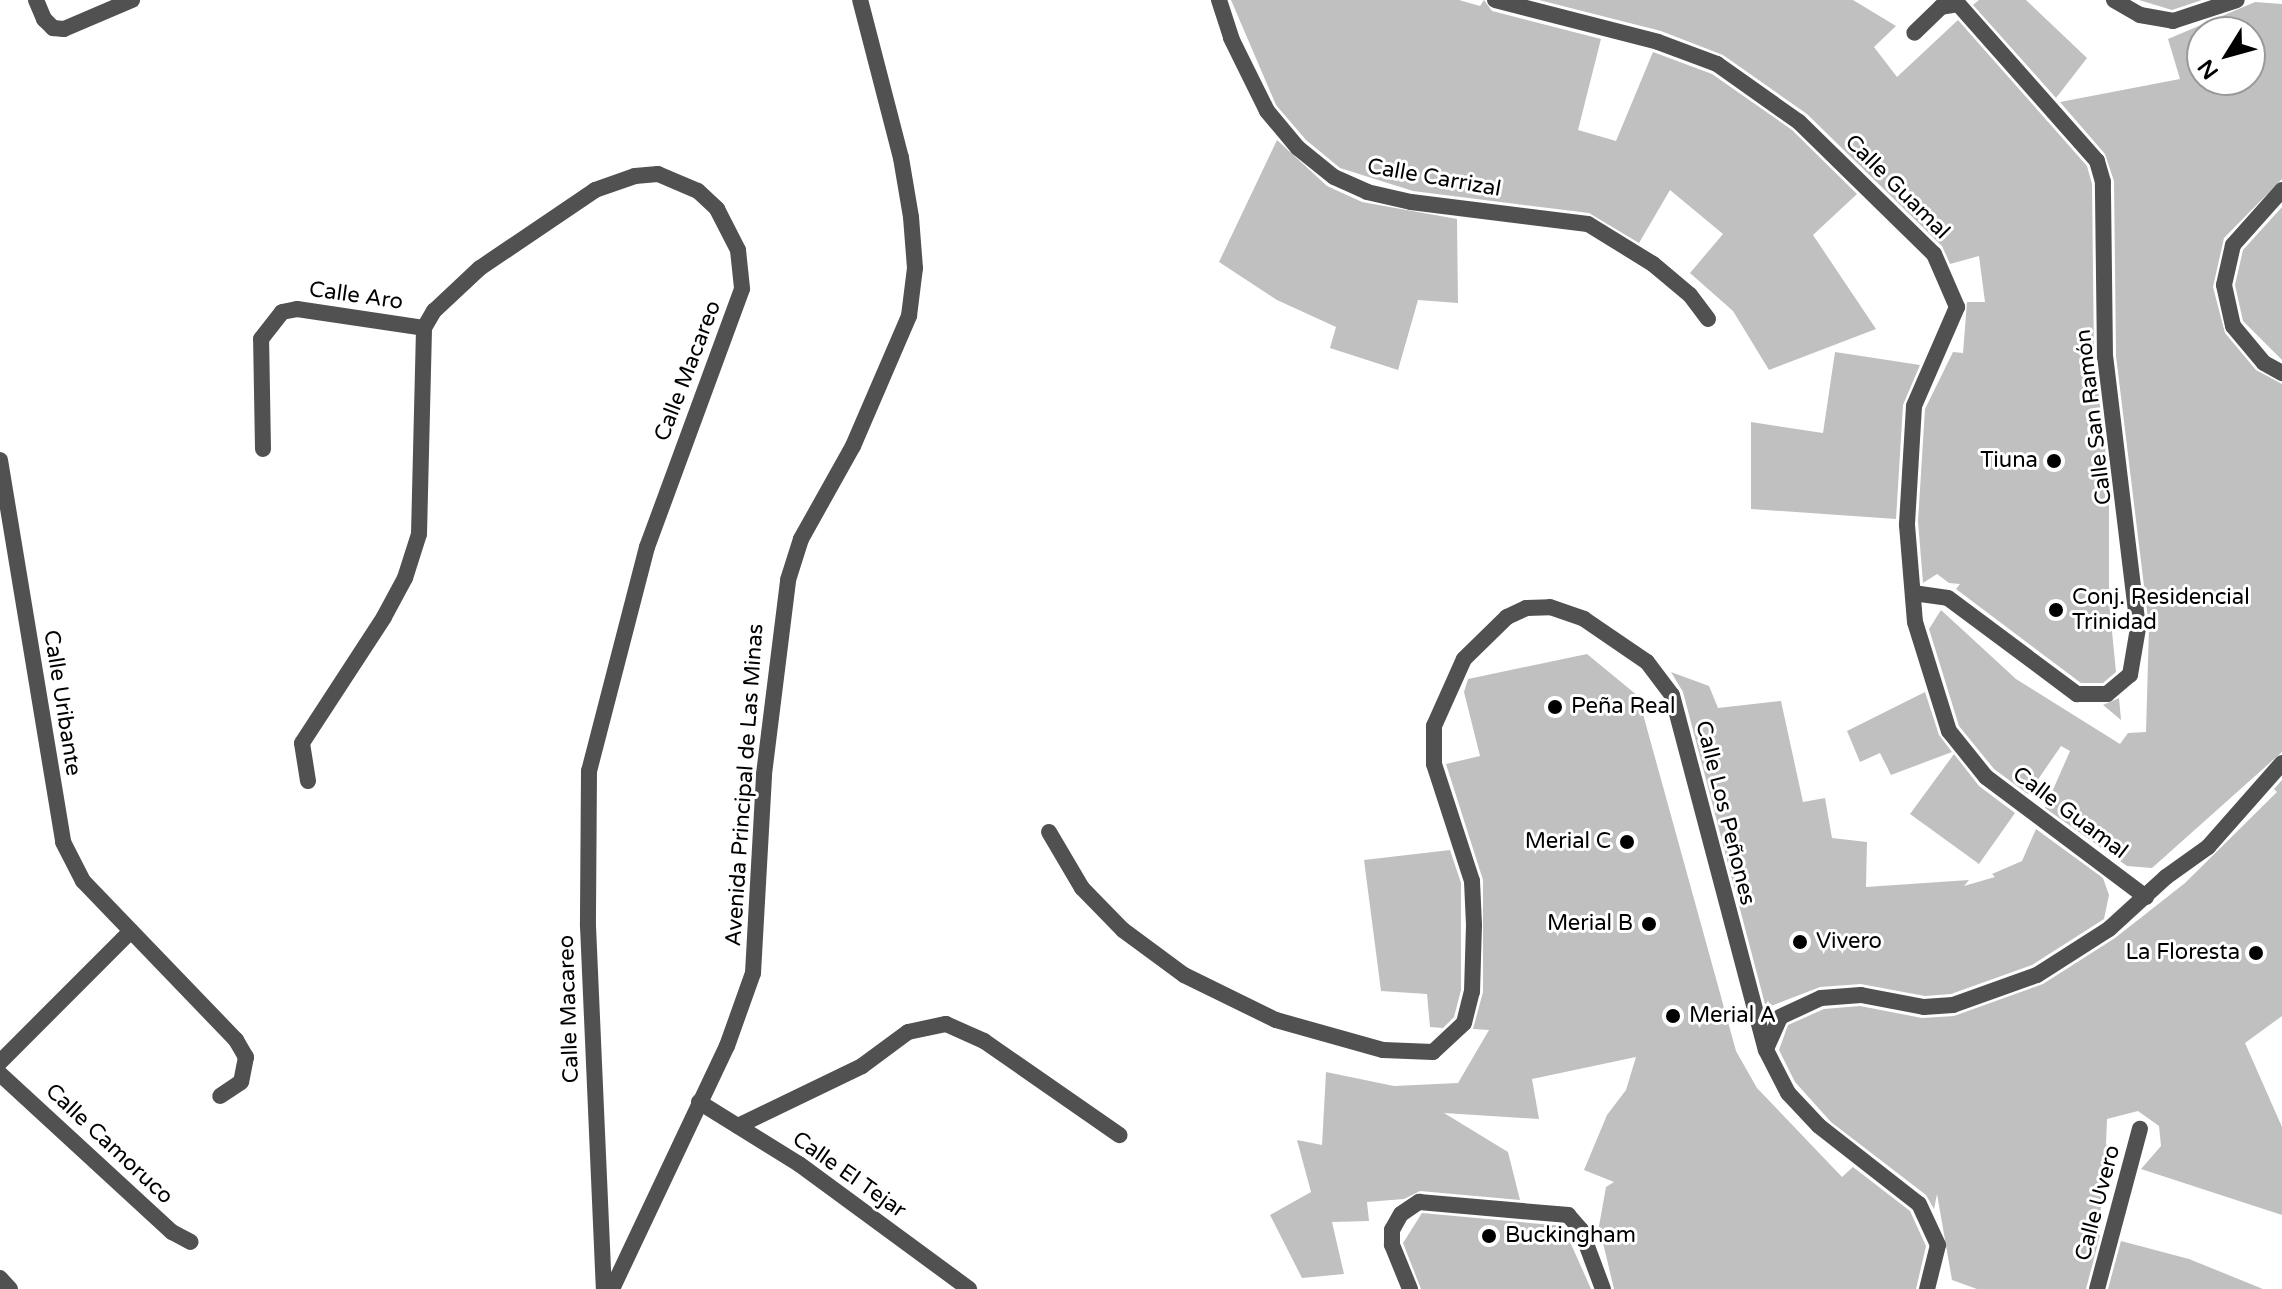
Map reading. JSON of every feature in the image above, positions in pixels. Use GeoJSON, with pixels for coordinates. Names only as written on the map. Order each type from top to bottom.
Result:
{"type":"FeatureCollection","features":[{"type":"Feature","properties":{"kind":"street"},"geometry":{"type":"LineString","coordinates":[[36,0],[53,28],[64,29],[132,0]]}},
{"type":"Feature","properties":{"kind":"street","name":"Avenida Principal de Las Minas"},"geometry":{"type":"LineString","coordinates":[[612,1289],[699,1102],[753,973],[764,774],[788,580],[801,539],[853,446],[909,316],[915,268],[911,217],[860,0]]}},
{"type":"Feature","properties":{"kind":"street","name":"Calle Carrizal"},"geometry":{"type":"LineString","coordinates":[[1219,0],[1231,38],[1267,111],[1298,148],[1334,177],[1367,192],[1411,202],[1588,224],[1653,264],[1690,295],[1708,319]]}},
{"type":"Feature","properties":{"kind":"street","name":"Calle Guamal"},"geometry":{"type":"LineString","coordinates":[[1495,0],[1658,42],[1717,64],[1799,122],[1934,254],[1957,307],[1912,417],[1907,525],[1915,622],[1959,748],[1986,777],[2146,897]]}},
{"type":"Feature","properties":{"kind":"street"},"geometry":{"type":"LineString","coordinates":[[2114,0],[2140,15],[2173,21],[2237,0]]}},
{"type":"Feature","properties":{"kind":"street","name":"Calle San Ramón"},"geometry":{"type":"LineString","coordinates":[[1913,593],[1948,598],[2077,694],[2107,694],[2130,675],[2138,628],[2127,502],[2105,357],[2103,182],[2097,161],[1958,4],[1941,7],[1914,33]]}},
{"type":"Feature","properties":{"kind":"street","name":"Calle Macareo"},"geometry":{"type":"LineString","coordinates":[[424,328],[455,287],[480,268],[595,190],[635,176],[678,179],[698,191],[717,209],[742,267],[734,314],[647,547],[589,771],[588,926],[604,1289]]}},
{"type":"Feature","properties":{"kind":"street"},"geometry":{"type":"LineString","coordinates":[[2282,190],[2233,245],[2224,285],[2233,326],[2264,363],[2282,373]]}},
{"type":"Feature","properties":{"kind":"street","name":"Calle Aro"},"geometry":{"type":"LineString","coordinates":[[263,449],[261,339],[282,312],[297,309],[424,328]]}},
{"type":"Feature","properties":{"kind":"street"},"geometry":{"type":"LineString","coordinates":[[308,781],[302,743],[384,617],[405,578],[419,534],[424,328]]}},
{"type":"Feature","properties":{"kind":"street","name":"Calle Uribante"},"geometry":{"type":"LineString","coordinates":[[0,460],[63,842],[83,881],[236,1040],[246,1057],[241,1082],[220,1096]]}},
{"type":"Feature","properties":{"kind":"street","name":"Calle Los Peñones"},"geometry":{"type":"LineString","coordinates":[[1049,832],[1082,888],[1123,930],[1184,975],[1276,1020],[1383,1050],[1433,1052],[1464,1023],[1472,992],[1474,925],[1472,881],[1434,764],[1434,726],[1476,642],[1526,608],[1565,611],[1647,662],[1672,695],[1766,1050],[1788,1093],[1819,1126],[1919,1204],[1938,1245],[1927,1289]]}},
{"type":"Feature","properties":{"kind":"street"},"geometry":{"type":"LineString","coordinates":[[1766,1050],[1780,1017],[1821,998],[1861,995],[1924,1007],[1953,1005],[2037,975],[2074,954],[2208,847],[2282,763]]}},
{"type":"Feature","properties":{"kind":"street"},"geometry":{"type":"LineString","coordinates":[[0,1062],[131,931]]}},
{"type":"Feature","properties":{"kind":"street"},"geometry":{"type":"LineString","coordinates":[[738,1126],[862,1066],[908,1032],[946,1024],[984,1041],[1119,1135]]}},
{"type":"Feature","properties":{"kind":"street","name":"Calle Camoruco"},"geometry":{"type":"LineString","coordinates":[[0,1074],[172,1232],[191,1242]]}},
{"type":"Feature","properties":{"kind":"street","name":"Calle El Tejar"},"geometry":{"type":"LineString","coordinates":[[699,1102],[738,1126],[969,1289]]}},
{"type":"Feature","properties":{"kind":"street","name":"Calle Uvero"},"geometry":{"type":"LineString","coordinates":[[2097,1289],[2140,1129]]}},
{"type":"Feature","properties":{"kind":"street"},"geometry":{"type":"LineString","coordinates":[[1410,1289],[1392,1245],[1392,1230],[1401,1214],[1419,1202],[1568,1215],[1581,1230],[1603,1289]]}},
{"type":"Feature","properties":{"kind":"street"},"geometry":{"type":"LineString","coordinates":[[0,1278],[10,1289]]}},
{"type":"Feature","properties":{"kind":"building"},"geometry":{"type":"Polygon","coordinates":[[[1231,0],[1459,0],[1480,6],[1484,0],[1492,11],[1601,39],[1578,130],[1616,141],[1653,52],[1712,74],[1792,130],[1857,194],[1813,235],[1876,329],[1769,370],[1733,311],[1690,273],[1723,234],[1670,190],[1639,243],[1589,213],[1413,191],[1340,168],[1306,140],[1276,105],[1231,0]]]}},
{"type":"Feature","properties":{"kind":"building"},"geometry":{"type":"Polygon","coordinates":[[[1539,0],[1853,0],[1896,26],[1874,47],[1897,77],[1958,20],[2087,166],[2092,184],[2094,357],[2109,481],[2109,601],[2116,672],[2103,683],[2081,683],[1956,589],[1960,584],[1949,583],[1937,574],[1923,583],[1918,521],[1925,409],[1953,352],[1963,353],[1967,302],[1985,302],[1979,256],[1950,264],[1942,246],[1807,114],[1723,55],[1661,31],[1539,0]]]}},
{"type":"Feature","properties":{"kind":"building"},"geometry":{"type":"Polygon","coordinates":[[[1979,0],[2026,0],[2087,58],[2056,98],[1973,5],[1979,0]]]}},
{"type":"Feature","properties":{"kind":"building"},"geometry":{"type":"Polygon","coordinates":[[[2139,0],[2202,0],[2172,10],[2139,0]]]}},
{"type":"Feature","properties":{"kind":"building"},"geometry":{"type":"Polygon","coordinates":[[[2255,2],[2282,4],[2282,179],[2224,238],[2213,287],[2225,333],[2256,370],[2282,384],[2282,752],[2152,868],[2127,866],[2045,808],[2070,751],[2061,746],[2028,794],[1994,769],[1959,726],[1929,629],[1941,610],[2016,679],[2120,744],[2128,733],[2146,732],[2149,627],[2116,356],[2114,181],[2105,154],[2060,102],[2180,79],[2168,39],[2186,31],[2186,96],[2266,96],[2266,16],[2222,16],[2255,2]]]}},
{"type":"Feature","properties":{"kind":"building"},"geometry":{"type":"Polygon","coordinates":[[[1277,140],[1327,186],[1362,202],[1457,219],[1458,303],[1418,300],[1398,370],[1330,348],[1336,327],[1277,300],[1219,262],[1277,140]]]}},
{"type":"Feature","properties":{"kind":"building"},"geometry":{"type":"Polygon","coordinates":[[[2282,207],[2282,360],[2243,321],[2235,285],[2243,250],[2282,207]]]}},
{"type":"Feature","properties":{"kind":"building"},"geometry":{"type":"Polygon","coordinates":[[[1835,352],[1920,365],[1903,405],[1896,519],[1751,509],[1751,422],[1823,433],[1835,352]]]}},
{"type":"Feature","properties":{"kind":"building"},"geometry":{"type":"Polygon","coordinates":[[[1587,654],[1638,696],[1736,1051],[1757,1088],[1842,1177],[1853,1167],[1910,1211],[1926,1246],[1916,1289],[1614,1289],[1599,1226],[1606,1187],[1614,1182],[1584,1170],[1607,1115],[1626,1090],[1636,1057],[1532,1079],[1539,1119],[1444,1113],[1508,1152],[1520,1200],[1420,1191],[1404,1199],[1367,1202],[1369,1221],[1332,1222],[1344,1274],[1302,1278],[1270,1215],[1311,1192],[1297,1140],[1322,1145],[1326,1072],[1394,1086],[1458,1083],[1489,1030],[1473,1029],[1483,992],[1483,880],[1446,764],[1480,756],[1464,692],[1468,679],[1587,654]]]}},
{"type":"Feature","properties":{"kind":"building"},"geometry":{"type":"Polygon","coordinates":[[[1671,672],[1709,686],[1718,708],[1781,701],[1803,802],[1825,798],[1832,838],[1867,842],[1866,887],[1969,880],[1964,886],[1995,877],[1992,874],[2022,861],[2036,829],[2103,878],[2109,895],[2104,919],[2032,965],[1951,994],[1925,996],[1861,984],[1820,987],[1766,1008],[1683,692],[1671,672]]]}},
{"type":"Feature","properties":{"kind":"building"},"geometry":{"type":"Polygon","coordinates":[[[1925,692],[1939,735],[1952,752],[1891,775],[1880,753],[1860,762],[1847,731],[1925,692]]]}},
{"type":"Feature","properties":{"kind":"building"},"geometry":{"type":"Polygon","coordinates":[[[2119,698],[2121,720],[2103,705],[2119,698]]]}},
{"type":"Feature","properties":{"kind":"building"},"geometry":{"type":"Polygon","coordinates":[[[1954,754],[1979,786],[2015,813],[1979,864],[1910,814],[1954,754]]]}},
{"type":"Feature","properties":{"kind":"building"},"geometry":{"type":"Polygon","coordinates":[[[2282,780],[2282,1016],[2245,1043],[2282,1127],[2282,1215],[2141,1169],[2161,1146],[2159,1126],[2138,1111],[2107,1119],[2106,1144],[2114,1161],[2094,1233],[2100,1235],[2086,1289],[1977,1289],[1952,1280],[1937,1194],[1934,1209],[1926,1195],[1831,1122],[1795,1082],[1779,1050],[1788,1025],[1824,1009],[1860,1006],[1922,1018],[1954,1016],[2043,984],[2115,938],[2185,883],[2277,792],[2274,789],[2282,780]]]}},
{"type":"Feature","properties":{"kind":"building"},"geometry":{"type":"Polygon","coordinates":[[[1450,850],[1461,883],[1461,990],[1454,1017],[1443,1028],[1430,1027],[1427,994],[1381,991],[1364,860],[1450,850]]]}},
{"type":"Feature","properties":{"kind":"building","name":"Buckingham"},"geometry":{"type":"Polygon","coordinates":[[[1422,1213],[1563,1226],[1591,1289],[1421,1289],[1403,1243],[1422,1213]]]}},
{"type":"Feature","properties":{"kind":"building"},"geometry":{"type":"Polygon","coordinates":[[[2121,1241],[2189,1259],[2263,1289],[2108,1289],[2121,1241]]]}},
{"type":"Feature","properties":{"kind":"place","name":"Tiuna"},"geometry":{"type":"Point","coordinates":[2054,461]}},
{"type":"Feature","properties":{"kind":"place","name":"Conj. Residencial Trinidad"},"geometry":{"type":"Point","coordinates":[2056,610]}},
{"type":"Feature","properties":{"kind":"place","name":"Peña Real"},"geometry":{"type":"Point","coordinates":[1555,707]}},
{"type":"Feature","properties":{"kind":"place","name":"Merial C"},"geometry":{"type":"Point","coordinates":[1627,842]}},
{"type":"Feature","properties":{"kind":"place","name":"Merial B"},"geometry":{"type":"Point","coordinates":[1649,924]}},
{"type":"Feature","properties":{"kind":"place","name":"Vivero"},"geometry":{"type":"Point","coordinates":[1800,942]}},
{"type":"Feature","properties":{"kind":"place","name":"La Floresta"},"geometry":{"type":"Point","coordinates":[2256,953]}},
{"type":"Feature","properties":{"kind":"place","name":"Merial A"},"geometry":{"type":"Point","coordinates":[1673,1016]}},
{"type":"Feature","properties":{"kind":"place","name":"Buckingham"},"geometry":{"type":"Point","coordinates":[1489,1236]}}]}
